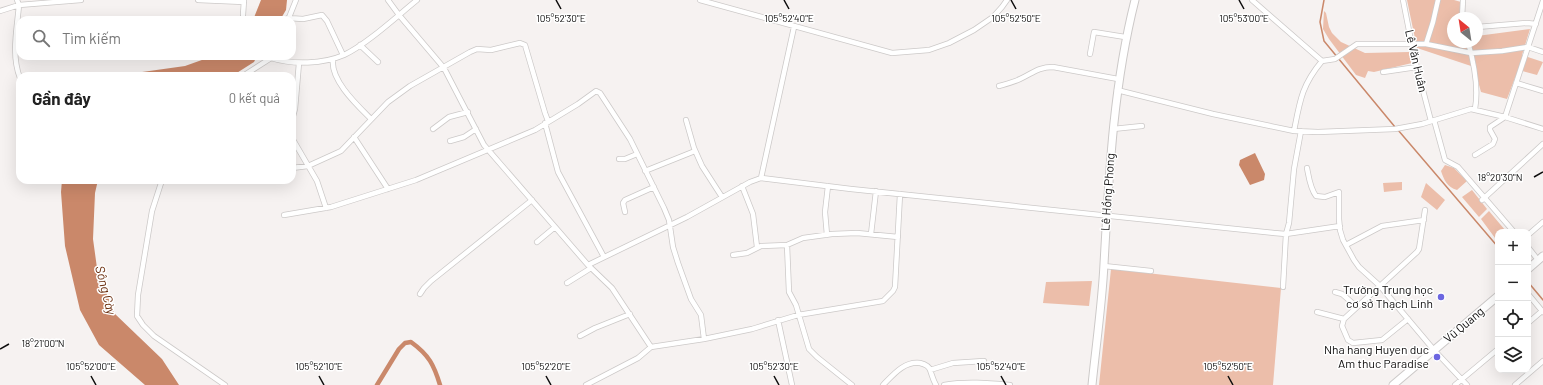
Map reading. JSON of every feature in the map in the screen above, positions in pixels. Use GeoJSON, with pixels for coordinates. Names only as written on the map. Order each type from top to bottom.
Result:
{"type":"FeatureCollection","features":[{"type":"Feature","properties":{"kind":"street"},"geometry":{"type":"LineString","coordinates":[[0,11],[18,3],[81,0]]}},
{"type":"Feature","properties":{"kind":"street"},"geometry":{"type":"LineString","coordinates":[[198,0],[244,1],[243,15]]}},
{"type":"Feature","properties":{"kind":"street"},"geometry":{"type":"LineString","coordinates":[[289,16],[296,0]]}},
{"type":"Feature","properties":{"kind":"street"},"geometry":{"type":"LineString","coordinates":[[388,0],[444,68],[484,145],[555,227],[612,288],[651,347]]}},
{"type":"Feature","properties":{"kind":"street"},"geometry":{"type":"LineString","coordinates":[[280,60],[299,63],[333,59],[343,55],[360,45],[417,0]]}},
{"type":"Feature","properties":{"kind":"street"},"geometry":{"type":"LineString","coordinates":[[700,0],[892,53],[929,50],[949,44],[993,17],[1007,0]]}},
{"type":"Feature","properties":{"kind":"street","name":"Lê Hồng Phong"},"geometry":{"type":"LineString","coordinates":[[1092,385],[1104,266],[1106,215],[1118,79],[1134,0]]}},
{"type":"Feature","properties":{"kind":"street"},"geometry":{"type":"LineString","coordinates":[[1252,0],[1322,60],[1335,59],[1357,44],[1426,44],[1471,53],[1494,52],[1528,47],[1543,52]]}},
{"type":"Feature","properties":{"kind":"street","name":"Lê Văn Huân"},"geometry":{"type":"LineString","coordinates":[[1404,0],[1417,67],[1432,121],[1445,160],[1458,167],[1483,199],[1511,229]]}},
{"type":"Feature","properties":{"kind":"street"},"geometry":{"type":"LineString","coordinates":[[1426,44],[1438,0]]}},
{"type":"Feature","properties":{"kind":"street"},"geometry":{"type":"LineString","coordinates":[[1462,12],[1463,0]]}},
{"type":"Feature","properties":{"kind":"street"},"geometry":{"type":"LineString","coordinates":[[1475,155],[1493,144],[1495,139],[1490,127],[1505,117],[1536,24],[1541,17],[1543,1]]}},
{"type":"Feature","properties":{"kind":"street"},"geometry":{"type":"LineString","coordinates":[[17,16],[18,3]]}},
{"type":"Feature","properties":{"kind":"street"},"geometry":{"type":"LineString","coordinates":[[296,19],[322,15],[343,55]]}},
{"type":"Feature","properties":{"kind":"street"},"geometry":{"type":"LineString","coordinates":[[1483,27],[1527,23],[1536,24]]}},
{"type":"Feature","properties":{"kind":"street"},"geometry":{"type":"LineString","coordinates":[[761,178],[794,27]]}},
{"type":"Feature","properties":{"kind":"street"},"geometry":{"type":"LineString","coordinates":[[1090,54],[1094,32],[1126,37]]}},
{"type":"Feature","properties":{"kind":"street"},"geometry":{"type":"LineString","coordinates":[[16,34],[15,49],[18,72]]}},
{"type":"Feature","properties":{"kind":"street"},"geometry":{"type":"LineString","coordinates":[[296,168],[308,166],[341,151],[388,102],[410,86],[474,50],[488,51],[515,44],[523,44],[526,48],[545,113],[558,172],[604,257]]}},
{"type":"Feature","properties":{"kind":"street"},"geometry":{"type":"LineString","coordinates":[[360,45],[378,62]]}},
{"type":"Feature","properties":{"kind":"street"},"geometry":{"type":"LineString","coordinates":[[1470,48],[1474,67],[1477,94],[1475,109]]}},
{"type":"Feature","properties":{"kind":"street"},"geometry":{"type":"LineString","coordinates":[[333,59],[335,73],[345,90],[354,102],[371,119]]}},
{"type":"Feature","properties":{"kind":"street"},"geometry":{"type":"LineString","coordinates":[[249,72],[267,60]]}},
{"type":"Feature","properties":{"kind":"street"},"geometry":{"type":"LineString","coordinates":[[1294,131],[1302,93],[1322,60]]}},
{"type":"Feature","properties":{"kind":"street"},"geometry":{"type":"LineString","coordinates":[[296,98],[299,63]]}},
{"type":"Feature","properties":{"kind":"street"},"geometry":{"type":"LineString","coordinates":[[999,86],[1020,79],[1038,69],[1045,67],[1053,67],[1118,79]]}},
{"type":"Feature","properties":{"kind":"street"},"geometry":{"type":"LineString","coordinates":[[1383,72],[1417,67]]}},
{"type":"Feature","properties":{"kind":"street"},"geometry":{"type":"LineString","coordinates":[[1516,83],[1543,91]]}},
{"type":"Feature","properties":{"kind":"street"},"geometry":{"type":"LineString","coordinates":[[1117,90],[1213,114],[1294,131],[1318,132],[1397,128],[1432,121],[1475,109],[1543,129]]}},
{"type":"Feature","properties":{"kind":"street"},"geometry":{"type":"LineString","coordinates":[[284,215],[326,208],[416,180],[535,130],[578,104],[596,91],[600,93],[622,126],[664,208],[670,225],[673,247],[678,263],[691,299],[701,315],[704,339]]}},
{"type":"Feature","properties":{"kind":"street"},"geometry":{"type":"LineString","coordinates":[[433,128],[449,117],[468,112]]}},
{"type":"Feature","properties":{"kind":"street"},"geometry":{"type":"LineString","coordinates":[[686,120],[695,151],[704,171],[722,197]]}},
{"type":"Feature","properties":{"kind":"street"},"geometry":{"type":"LineString","coordinates":[[1113,129],[1142,126]]}},
{"type":"Feature","properties":{"kind":"street"},"geometry":{"type":"LineString","coordinates":[[450,141],[464,137],[476,129]]}},
{"type":"Feature","properties":{"kind":"street"},"geometry":{"type":"LineString","coordinates":[[1283,287],[1286,234],[1289,223],[1294,168],[1301,131]]}},
{"type":"Feature","properties":{"kind":"street"},"geometry":{"type":"LineString","coordinates":[[354,137],[388,189]]}},
{"type":"Feature","properties":{"kind":"street"},"geometry":{"type":"LineString","coordinates":[[1483,199],[1543,144]]}},
{"type":"Feature","properties":{"kind":"street"},"geometry":{"type":"LineString","coordinates":[[296,145],[318,184],[326,208]]}},
{"type":"Feature","properties":{"kind":"street"},"geometry":{"type":"LineString","coordinates":[[645,171],[695,151]]}},
{"type":"Feature","properties":{"kind":"street"},"geometry":{"type":"LineString","coordinates":[[619,159],[625,160],[637,154]]}},
{"type":"Feature","properties":{"kind":"street"},"geometry":{"type":"LineString","coordinates":[[1307,168],[1312,188],[1316,196],[1325,197],[1339,192],[1339,219],[1341,234],[1359,267],[1380,286],[1434,350],[1467,385]]}},
{"type":"Feature","properties":{"kind":"street"},"geometry":{"type":"LineString","coordinates":[[567,283],[604,257],[670,225],[742,186],[761,178],[876,192],[1286,234],[1340,226]]}},
{"type":"Feature","properties":{"kind":"street"},"geometry":{"type":"LineString","coordinates":[[161,184],[152,212],[138,295],[137,316],[143,326],[154,336],[225,385]]}},
{"type":"Feature","properties":{"kind":"street"},"geometry":{"type":"LineString","coordinates":[[742,186],[753,214],[757,247]]}},
{"type":"Feature","properties":{"kind":"street"},"geometry":{"type":"LineString","coordinates":[[827,235],[825,212],[828,186]]}},
{"type":"Feature","properties":{"kind":"street"},"geometry":{"type":"LineString","coordinates":[[625,212],[623,202],[625,200],[654,187]]}},
{"type":"Feature","properties":{"kind":"street"},"geometry":{"type":"LineString","coordinates":[[871,234],[876,192]]}},
{"type":"Feature","properties":{"kind":"street"},"geometry":{"type":"LineString","coordinates":[[586,385],[638,358],[651,347],[704,339],[752,329],[798,315],[883,301],[895,287],[900,194]]}},
{"type":"Feature","properties":{"kind":"street"},"geometry":{"type":"LineString","coordinates":[[420,294],[431,281],[532,200]]}},
{"type":"Feature","properties":{"kind":"street"},"geometry":{"type":"LineString","coordinates":[[1408,319],[1382,340],[1353,343],[1348,340],[1342,326],[1344,319],[1419,249],[1425,210]]}},
{"type":"Feature","properties":{"kind":"street"},"geometry":{"type":"LineString","coordinates":[[1346,245],[1382,226],[1424,220]]}},
{"type":"Feature","properties":{"kind":"street"},"geometry":{"type":"LineString","coordinates":[[1531,232],[1543,222]]}},
{"type":"Feature","properties":{"kind":"street"},"geometry":{"type":"LineString","coordinates":[[537,242],[555,227]]}},
{"type":"Feature","properties":{"kind":"street"},"geometry":{"type":"LineString","coordinates":[[733,255],[747,253],[757,247],[786,245],[803,238],[827,235],[848,233],[898,237]]}},
{"type":"Feature","properties":{"kind":"street"},"geometry":{"type":"LineString","coordinates":[[786,245],[789,289],[807,344],[811,352],[852,385]]}},
{"type":"Feature","properties":{"kind":"street"},"geometry":{"type":"LineString","coordinates":[[1531,250],[1541,258],[1531,266]]}},
{"type":"Feature","properties":{"kind":"street"},"geometry":{"type":"LineString","coordinates":[[1104,266],[1151,270]]}},
{"type":"Feature","properties":{"kind":"street"},"geometry":{"type":"LineString","coordinates":[[1334,292],[1342,294],[1357,307]]}},
{"type":"Feature","properties":{"kind":"street"},"geometry":{"type":"LineString","coordinates":[[1531,297],[1543,311],[1531,321]]}},
{"type":"Feature","properties":{"kind":"street","name":"Vũ Quang"},"geometry":{"type":"LineString","coordinates":[[1393,385],[1495,299]]}},
{"type":"Feature","properties":{"kind":"street"},"geometry":{"type":"LineString","coordinates":[[1317,312],[1344,319]]}},
{"type":"Feature","properties":{"kind":"street"},"geometry":{"type":"LineString","coordinates":[[580,336],[595,328],[630,314]]}},
{"type":"Feature","properties":{"kind":"street"},"geometry":{"type":"LineString","coordinates":[[778,320],[792,385]]}},
{"type":"Feature","properties":{"kind":"street"},"geometry":{"type":"LineString","coordinates":[[1455,385],[1495,352]]}},
{"type":"Feature","properties":{"kind":"street"},"geometry":{"type":"LineString","coordinates":[[930,370],[954,363],[984,361]]}},
{"type":"Feature","properties":{"kind":"street"},"geometry":{"type":"LineString","coordinates":[[1515,385],[1543,361]]}},
{"type":"Feature","properties":{"kind":"street"},"geometry":{"type":"LineString","coordinates":[[883,385],[901,368],[912,362],[924,364],[930,370],[931,376],[936,385]]}},
{"type":"Feature","properties":{"kind":"street"},"geometry":{"type":"LineString","coordinates":[[944,385],[983,382],[1010,385]]}},
{"type":"Feature","properties":{"kind":"shaded area"},"geometry":{"type":"Polygon","coordinates":[[[261,0],[287,0],[286,10],[282,16],[255,16],[261,0]]]}},
{"type":"Feature","properties":{"kind":"shaded area"},"geometry":{"type":"Polygon","coordinates":[[[1407,0],[1454,0],[1461,2],[1462,12],[1447,12],[1447,48],[1483,48],[1483,35],[1530,29],[1522,55],[1543,62],[1537,75],[1518,70],[1507,99],[1481,92],[1474,67],[1417,48],[1407,0]]]}},
{"type":"Feature","properties":{"kind":"shaded area"},"geometry":{"type":"Polygon","coordinates":[[[1324,11],[1332,33],[1341,42],[1365,53],[1409,52],[1412,63],[1374,72],[1368,71],[1365,78],[1356,75],[1323,29],[1324,11]]]}},
{"type":"Feature","properties":{"kind":"shaded area"},"geometry":{"type":"Polygon","coordinates":[[[202,60],[255,60],[238,72],[142,72],[185,66],[202,60]]]}},
{"type":"Feature","properties":{"kind":"shaded area"},"geometry":{"type":"Polygon","coordinates":[[[1255,153],[1265,174],[1264,180],[1250,185],[1239,165],[1240,160],[1255,153]]]}},
{"type":"Feature","properties":{"kind":"shaded area"},"geometry":{"type":"Polygon","coordinates":[[[1445,165],[1454,168],[1467,181],[1457,190],[1448,185],[1443,177],[1441,171],[1445,165]]]}},
{"type":"Feature","properties":{"kind":"shaded area"},"geometry":{"type":"Polygon","coordinates":[[[1402,182],[1402,190],[1384,192],[1383,183],[1402,182]]]}},
{"type":"Feature","properties":{"kind":"shaded area"},"geometry":{"type":"Polygon","coordinates":[[[1426,183],[1445,200],[1437,210],[1421,197],[1426,183]]]}},
{"type":"Feature","properties":{"kind":"shaded area"},"geometry":{"type":"Polygon","coordinates":[[[62,184],[97,184],[95,193],[93,239],[97,268],[114,313],[162,359],[179,385],[145,385],[99,345],[80,310],[65,246],[62,184]]]}},
{"type":"Feature","properties":{"kind":"shaded area"},"geometry":{"type":"Polygon","coordinates":[[[1472,190],[1487,209],[1479,217],[1462,197],[1472,190]]]}},
{"type":"Feature","properties":{"kind":"shaded area"},"geometry":{"type":"Polygon","coordinates":[[[1489,211],[1504,229],[1495,229],[1495,238],[1481,219],[1489,211]]]}},
{"type":"Feature","properties":{"kind":"shaded area"},"geometry":{"type":"Polygon","coordinates":[[[1111,269],[1281,288],[1273,385],[1099,385],[1111,269]]]}},
{"type":"Feature","properties":{"kind":"shaded area"},"geometry":{"type":"Polygon","coordinates":[[[1092,281],[1089,306],[1043,303],[1046,282],[1092,281]]]}},
{"type":"Feature","properties":{"kind":"waterway"},"geometry":{"type":"LineString","coordinates":[[1324,0],[1320,22],[1324,41],[1395,127]]}},
{"type":"Feature","properties":{"kind":"waterway"},"geometry":{"type":"LineString","coordinates":[[1398,130],[1495,243]]}},
{"type":"Feature","properties":{"kind":"waterway"},"geometry":{"type":"LineString","coordinates":[[1531,286],[1543,300]]}},
{"type":"Feature","properties":{"kind":"waterway"},"geometry":{"type":"LineString","coordinates":[[377,385],[399,349],[405,343],[411,342],[427,356],[440,385]]}},
{"type":"Feature","properties":{"kind":"place","name":"Trường Trung học cơ sở Thạch Linh"},"geometry":{"type":"Point","coordinates":[1441,297]}},
{"type":"Feature","properties":{"kind":"place","name":"Nha hang Huyen duc Am thuc Paradise"},"geometry":{"type":"Point","coordinates":[1437,357]}},
{"type":"Feature","properties":{"kind":"water label","name":"Sông Cày"},"geometry":{"type":"Point","coordinates":[106,290]}}]}
